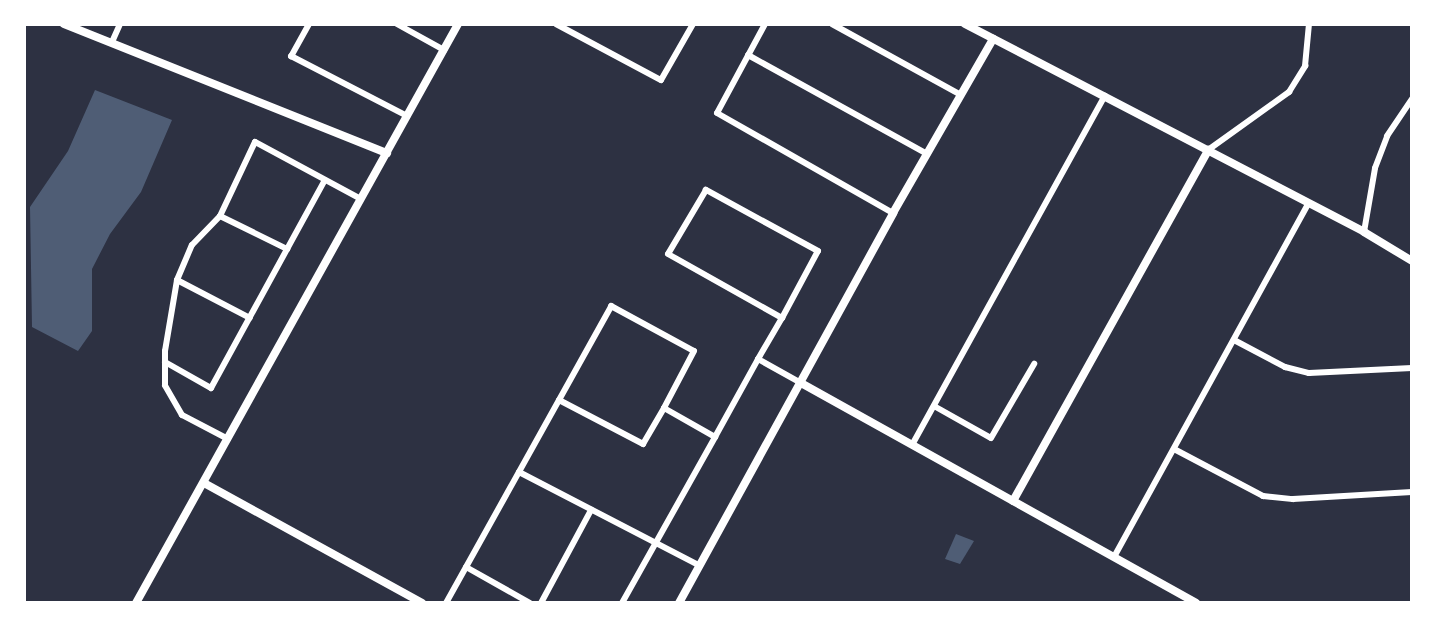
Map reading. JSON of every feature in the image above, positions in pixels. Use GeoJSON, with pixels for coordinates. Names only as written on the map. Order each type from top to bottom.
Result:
{"type":"FeatureCollection","features":[{"type":"Feature","properties":{"kind":"main road"},"geometry":{"type":"LineString","coordinates":[[964,24],[1364,232],[1412,261]]}},
{"type":"Feature","properties":{"kind":"street"},"geometry":{"type":"LineString","coordinates":[[64,24],[387,153]]}},
{"type":"Feature","properties":{"kind":"street"},"geometry":{"type":"LineString","coordinates":[[112,42],[120,24]]}},
{"type":"Feature","properties":{"kind":"street"},"geometry":{"type":"LineString","coordinates":[[309,24],[291,56],[407,116]]}},
{"type":"Feature","properties":{"kind":"street"},"geometry":{"type":"LineString","coordinates":[[397,24],[444,50]]}},
{"type":"Feature","properties":{"kind":"street"},"geometry":{"type":"LineString","coordinates":[[136,603],[458,24]]}},
{"type":"Feature","properties":{"kind":"street"},"geometry":{"type":"LineString","coordinates":[[556,24],[661,80],[693,24]]}},
{"type":"Feature","properties":{"kind":"street"},"geometry":{"type":"LineString","coordinates":[[765,24],[717,113],[893,213]]}},
{"type":"Feature","properties":{"kind":"street"},"geometry":{"type":"LineString","coordinates":[[832,24],[961,95]]}},
{"type":"Feature","properties":{"kind":"street"},"geometry":{"type":"LineString","coordinates":[[1013,501],[1208,150],[1289,92],[1305,66],[1309,24]]}},
{"type":"Feature","properties":{"kind":"street"},"geometry":{"type":"LineString","coordinates":[[679,603],[893,213],[993,39]]}},
{"type":"Feature","properties":{"kind":"street"},"geometry":{"type":"LineString","coordinates":[[748,55],[927,154]]}},
{"type":"Feature","properties":{"kind":"street"},"geometry":{"type":"LineString","coordinates":[[912,445],[1105,96]]}},
{"type":"Feature","properties":{"kind":"street"},"geometry":{"type":"LineString","coordinates":[[1364,232],[1375,168],[1387,136],[1412,99]]}},
{"type":"Feature","properties":{"kind":"street"},"geometry":{"type":"LineString","coordinates":[[228,439],[182,415],[165,385],[165,362],[177,280],[192,245],[220,216],[255,142],[361,199]]}},
{"type":"Feature","properties":{"kind":"street"},"geometry":{"type":"LineString","coordinates":[[165,362],[212,388],[325,180]]}},
{"type":"Feature","properties":{"kind":"street"},"geometry":{"type":"LineString","coordinates":[[622,603],[782,318],[818,251],[706,190],[668,254],[782,318]]}},
{"type":"Feature","properties":{"kind":"street"},"geometry":{"type":"LineString","coordinates":[[1114,557],[1310,204]]}},
{"type":"Feature","properties":{"kind":"street"},"geometry":{"type":"LineString","coordinates":[[220,216],[287,249]]}},
{"type":"Feature","properties":{"kind":"street"},"geometry":{"type":"LineString","coordinates":[[177,280],[249,318]]}},
{"type":"Feature","properties":{"kind":"street"},"geometry":{"type":"LineString","coordinates":[[446,603],[612,306],[694,351],[643,444],[560,400]]}},
{"type":"Feature","properties":{"kind":"street"},"geometry":{"type":"LineString","coordinates":[[1234,340],[1285,367],[1309,373],[1412,368]]}},
{"type":"Feature","properties":{"kind":"street"},"geometry":{"type":"LineString","coordinates":[[758,359],[1196,603]]}},
{"type":"Feature","properties":{"kind":"street"},"geometry":{"type":"LineString","coordinates":[[933,406],[991,438],[1034,364]]}},
{"type":"Feature","properties":{"kind":"street"},"geometry":{"type":"LineString","coordinates":[[664,408],[715,437]]}},
{"type":"Feature","properties":{"kind":"street"},"geometry":{"type":"LineString","coordinates":[[1174,449],[1263,496],[1293,499],[1412,492]]}},
{"type":"Feature","properties":{"kind":"street"},"geometry":{"type":"LineString","coordinates":[[519,472],[700,566]]}},
{"type":"Feature","properties":{"kind":"street"},"geometry":{"type":"LineString","coordinates":[[204,483],[422,603]]}},
{"type":"Feature","properties":{"kind":"street"},"geometry":{"type":"LineString","coordinates":[[541,603],[591,510]]}},
{"type":"Feature","properties":{"kind":"street"},"geometry":{"type":"LineString","coordinates":[[466,567],[530,603]]}},
{"type":"Feature","properties":{"kind":"water"},"geometry":{"type":"Polygon","coordinates":[[[95,90],[172,120],[141,192],[110,234],[92,269],[92,331],[78,351],[32,327],[30,207],[68,151],[95,90]]]}},
{"type":"Feature","properties":{"kind":"water"},"geometry":{"type":"Polygon","coordinates":[[[956,534],[974,541],[960,564],[945,559],[956,534]]]}}]}
